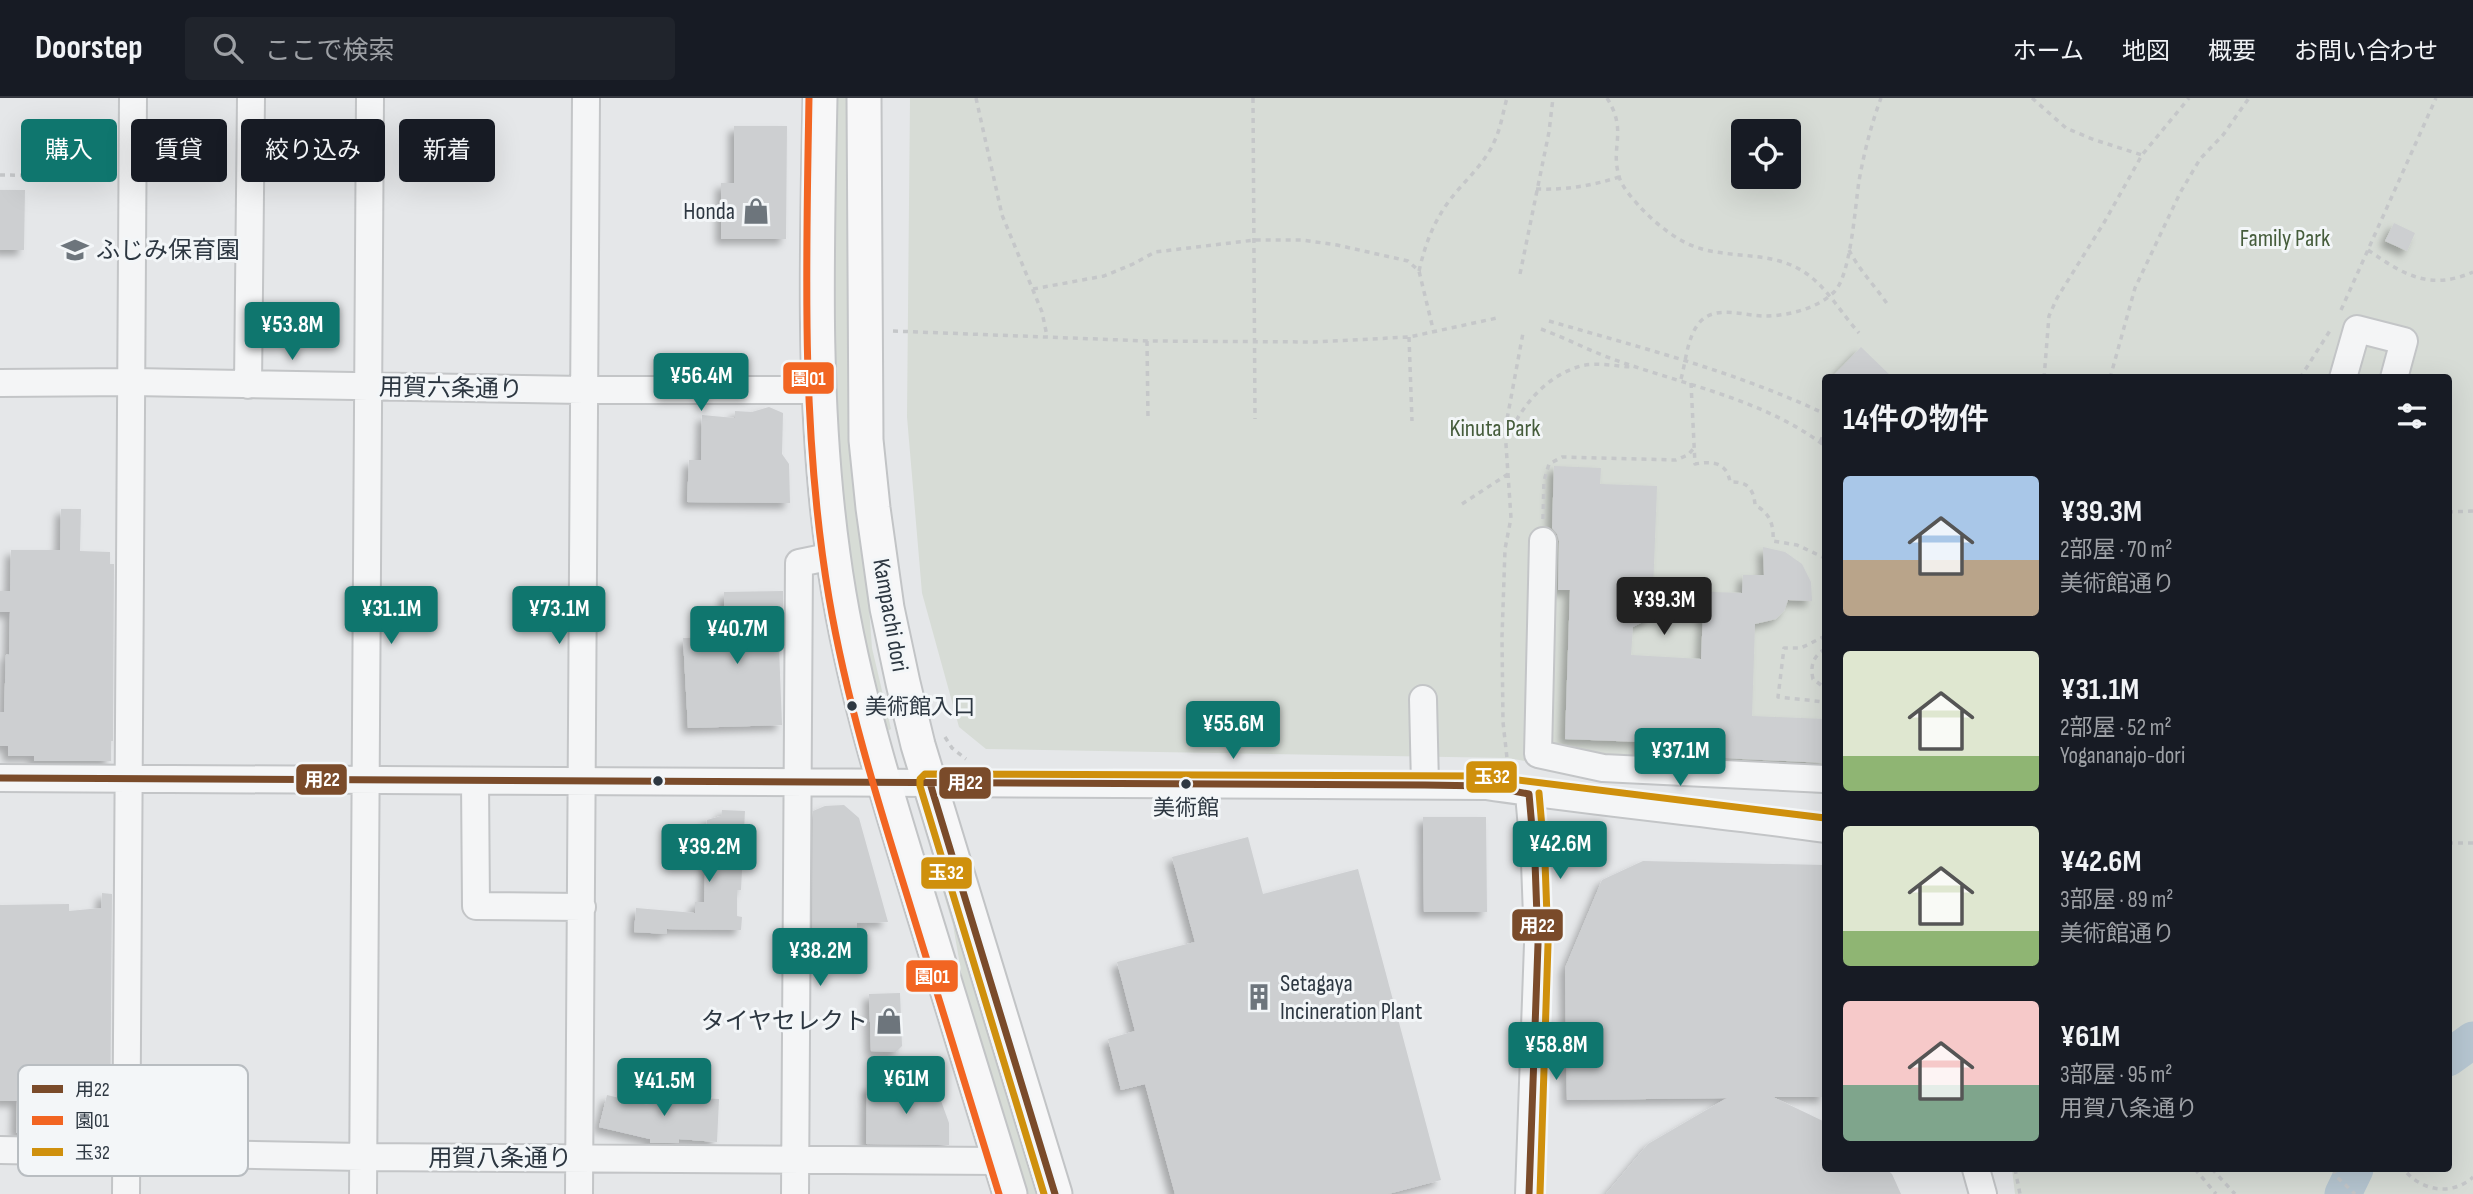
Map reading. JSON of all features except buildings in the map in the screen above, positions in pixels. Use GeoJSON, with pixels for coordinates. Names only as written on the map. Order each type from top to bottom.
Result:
{"type":"FeatureCollection","features":[{"type":"Feature","properties":{"kind":"main road","name":"Kampachi dori"},"geometry":{"type":"LineString","coordinates":[[820,98],[819,390],[823,472],[833,556],[852,654],[883,782],[1010,1194]]}},
{"type":"Feature","properties":{"kind":"main road","name":"Kampachi dori"},"geometry":{"type":"LineString","coordinates":[[864,98],[866,440],[887,608],[903,683],[930,783],[1055,1194]]}},
{"type":"Feature","properties":{"kind":"street"},"geometry":{"type":"LineString","coordinates":[[133,98],[133,119]]}},
{"type":"Feature","properties":{"kind":"street"},"geometry":{"type":"LineString","coordinates":[[248,385],[251,98]]}},
{"type":"Feature","properties":{"kind":"street"},"geometry":{"type":"LineString","coordinates":[[363,1194],[370,98]]}},
{"type":"Feature","properties":{"kind":"street"},"geometry":{"type":"LineString","coordinates":[[579,1194],[586,98]]}},
{"type":"Feature","properties":{"kind":"street"},"geometry":{"type":"LineString","coordinates":[[127,1065],[133,182]]}},
{"type":"Feature","properties":{"kind":"street"},"geometry":{"type":"LineString","coordinates":[[2344,374],[2357,329],[2404,341],[2395,374]]}},
{"type":"Feature","properties":{"kind":"street","name":"用賀六条通り"},"geometry":{"type":"LineString","coordinates":[[0,383],[132,382],[368,388],[819,390]]}},
{"type":"Feature","properties":{"kind":"street"},"geometry":{"type":"LineString","coordinates":[[1542,541],[1538,754],[1603,768],[1822,779]]}},
{"type":"Feature","properties":{"kind":"street"},"geometry":{"type":"LineString","coordinates":[[795,1194],[799,563],[833,556]]}},
{"type":"Feature","properties":{"kind":"street"},"geometry":{"type":"LineString","coordinates":[[1423,699],[1425,785]]}},
{"type":"Feature","properties":{"kind":"street"},"geometry":{"type":"LineString","coordinates":[[1602,803],[1603,768]]}},
{"type":"Feature","properties":{"kind":"street"},"geometry":{"type":"LineString","coordinates":[[0,778],[1486,786],[1529,794],[1822,829]]}},
{"type":"Feature","properties":{"kind":"street"},"geometry":{"type":"LineString","coordinates":[[475,780],[475,906],[582,907]]}},
{"type":"Feature","properties":{"kind":"street"},"geometry":{"type":"LineString","coordinates":[[1529,794],[1538,933],[1529,1194]]}},
{"type":"Feature","properties":{"kind":"street","name":"用賀八条通り"},"geometry":{"type":"LineString","coordinates":[[0,1150],[18,1150]]}},
{"type":"Feature","properties":{"kind":"street","name":"用賀八条通り"},"geometry":{"type":"LineString","coordinates":[[248,1154],[1000,1161]]}},
{"type":"Feature","properties":{"kind":"street"},"geometry":{"type":"LineString","coordinates":[[1977,1172],[1983,1194]]}},
{"type":"Feature","properties":{"kind":"street"},"geometry":{"type":"LineString","coordinates":[[126,1176],[126,1194]]}},
{"type":"Feature","properties":{"kind":"path"},"geometry":{"type":"LineString","coordinates":[[976,98],[1002,215],[1042,312],[1047,337]]}},
{"type":"Feature","properties":{"kind":"path"},"geometry":{"type":"LineString","coordinates":[[1254,98],[1255,419]]}},
{"type":"Feature","properties":{"kind":"path"},"geometry":{"type":"LineString","coordinates":[[1434,333],[1419,271],[1424,249],[1433,227],[1449,202],[1482,163],[1495,140],[1507,98]]}},
{"type":"Feature","properties":{"kind":"path"},"geometry":{"type":"LineString","coordinates":[[1520,274],[1549,132],[1553,98]]}},
{"type":"Feature","properties":{"kind":"path"},"geometry":{"type":"LineString","coordinates":[[1607,98],[1615,110],[1619,129],[1619,177],[1641,207],[1680,240],[1702,249],[1772,258],[1802,271],[1829,295],[1859,333]]}},
{"type":"Feature","properties":{"kind":"path"},"geometry":{"type":"LineString","coordinates":[[1681,379],[1694,331],[1700,321],[1728,311],[1766,316],[1793,312],[1820,302],[1842,279],[1866,148],[1881,98]]}},
{"type":"Feature","properties":{"kind":"path"},"geometry":{"type":"LineString","coordinates":[[2032,98],[2066,128],[2142,155]]}},
{"type":"Feature","properties":{"kind":"path"},"geometry":{"type":"LineString","coordinates":[[2044,374],[2049,316],[2142,155],[2189,98]]}},
{"type":"Feature","properties":{"kind":"path"},"geometry":{"type":"LineString","coordinates":[[2111,374],[2135,288],[2180,193],[2200,159],[2223,135],[2249,98]]}},
{"type":"Feature","properties":{"kind":"path"},"geometry":{"type":"LineString","coordinates":[[2340,312],[2436,98]]}},
{"type":"Feature","properties":{"kind":"path"},"geometry":{"type":"LineString","coordinates":[[0,175],[131,176]]}},
{"type":"Feature","properties":{"kind":"path"},"geometry":{"type":"LineString","coordinates":[[1536,188],[1571,189],[1619,177]]}},
{"type":"Feature","properties":{"kind":"path"},"geometry":{"type":"LineString","coordinates":[[1033,289],[1104,275],[1155,252],[1255,240],[1302,240],[1337,245],[1408,261],[1419,271]]}},
{"type":"Feature","properties":{"kind":"path"},"geometry":{"type":"LineString","coordinates":[[1849,249],[1856,263],[1875,285],[1888,306]]}},
{"type":"Feature","properties":{"kind":"path"},"geometry":{"type":"LineString","coordinates":[[2368,250],[2393,267],[2425,281],[2442,282],[2473,272]]}},
{"type":"Feature","properties":{"kind":"path"},"geometry":{"type":"LineString","coordinates":[[887,331],[1147,341],[1314,342],[1409,337],[1496,318]]}},
{"type":"Feature","properties":{"kind":"path"},"geometry":{"type":"LineString","coordinates":[[1549,321],[1686,361],[1781,393],[1822,413]]}},
{"type":"Feature","properties":{"kind":"path"},"geometry":{"type":"LineString","coordinates":[[2303,374],[2334,324]]}},
{"type":"Feature","properties":{"kind":"path"},"geometry":{"type":"LineString","coordinates":[[1541,329],[1640,368],[1681,379],[1779,417],[1820,442],[1822,438]]}},
{"type":"Feature","properties":{"kind":"path"},"geometry":{"type":"LineString","coordinates":[[1497,769],[1508,769],[1503,722],[1502,637],[1505,549],[1511,518],[1505,430],[1523,334]]}},
{"type":"Feature","properties":{"kind":"path"},"geometry":{"type":"LineString","coordinates":[[1409,337],[1412,421]]}},
{"type":"Feature","properties":{"kind":"path"},"geometry":{"type":"LineString","coordinates":[[1147,341],[1148,419]]}},
{"type":"Feature","properties":{"kind":"path"},"geometry":{"type":"LineString","coordinates":[[1505,440],[1528,401],[1562,374],[1582,365],[1640,368]]}},
{"type":"Feature","properties":{"kind":"path"},"geometry":{"type":"LineString","coordinates":[[1690,383],[1695,464],[1714,462],[1721,465],[1727,470],[1730,482],[1745,484],[1752,490],[1755,505],[1768,516],[1773,541],[1797,545],[1822,557]]}},
{"type":"Feature","properties":{"kind":"path"},"geometry":{"type":"LineString","coordinates":[[1542,541],[1544,481],[1549,464],[1562,457],[1676,460],[1688,455],[1695,447]]}},
{"type":"Feature","properties":{"kind":"path"},"geometry":{"type":"LineString","coordinates":[[1462,504],[1508,474]]}},
{"type":"Feature","properties":{"kind":"path"},"geometry":{"type":"LineString","coordinates":[[2452,512],[2473,511]]}},
{"type":"Feature","properties":{"kind":"path"},"geometry":{"type":"LineString","coordinates":[[1822,638],[1801,648],[1784,648],[1778,697],[1822,702]]}},
{"type":"Feature","properties":{"kind":"path"},"geometry":{"type":"LineString","coordinates":[[1822,651],[1811,666],[1813,679],[1822,686]]}},
{"type":"Feature","properties":{"kind":"path"},"geometry":{"type":"LineString","coordinates":[[942,733],[952,748],[975,763]]}},
{"type":"Feature","properties":{"kind":"path"},"geometry":{"type":"LineString","coordinates":[[2452,843],[2473,843]]}},
{"type":"Feature","properties":{"kind":"path"},"geometry":{"type":"LineString","coordinates":[[2016,1172],[2020,1194]]}},
{"type":"Feature","properties":{"kind":"path"},"geometry":{"type":"LineString","coordinates":[[2198,1172],[2216,1194]]}},
{"type":"Feature","properties":{"kind":"path"},"geometry":{"type":"LineString","coordinates":[[2215,1172],[2235,1194]]}},
{"type":"Feature","properties":{"kind":"path"},"geometry":{"type":"LineString","coordinates":[[2334,1172],[2355,1194]]}},
{"type":"Feature","properties":{"kind":"path"},"geometry":{"type":"LineString","coordinates":[[2407,1173],[2424,1187],[2444,1194],[2454,1193],[2467,1185],[2473,1177]]}},
{"type":"Feature","properties":{"kind":"green space"},"geometry":{"type":"Polygon","coordinates":[[[836,98],[851,98],[866,567],[872,648],[891,729],[885,732],[857,599],[840,466],[834,308],[836,98]]]}},
{"type":"Feature","properties":{"kind":"green space","name":"Kinuta Park"},"geometry":{"type":"Polygon","coordinates":[[[910,98],[2473,98],[2473,1194],[2015,1194],[2012,1172],[2452,1172],[2452,374],[1822,374],[1822,794],[1621,779],[1508,758],[986,749],[959,727],[922,593],[907,417],[910,98]]]}},
{"type":"Feature","properties":{"kind":"green space"},"geometry":{"type":"Polygon","coordinates":[[[934,847],[1039,1194],[1024,1194],[967,1005],[953,925],[930,848],[934,847]]]}},
{"type":"Feature","properties":{"kind":"waterway"},"geometry":{"type":"LineString","coordinates":[[2452,1055],[2473,1040]]}},
{"type":"Feature","properties":{"kind":"waterway"},"geometry":{"type":"LineString","coordinates":[[2343,1194],[2354,1172]]}},
{"type":"Feature","properties":{"kind":"transit line","name":"園01"},"geometry":{"type":"LineString","coordinates":[[809,98],[807,349],[814,474],[829,598],[844,673],[873,783],[999,1194]]}},
{"type":"Feature","properties":{"kind":"transit line","name":"玉32"},"geometry":{"type":"LineString","coordinates":[[1044,1194],[920,786],[920,779],[925,774],[1486,776],[1822,818]]}},
{"type":"Feature","properties":{"kind":"transit line","name":"用22"},"geometry":{"type":"LineString","coordinates":[[0,778],[1425,785],[1486,786],[1529,794],[1538,944],[1529,1194]]}},
{"type":"Feature","properties":{"kind":"transit line","name":"用22"},"geometry":{"type":"LineString","coordinates":[[930,783],[1055,1194]]}},
{"type":"Feature","properties":{"kind":"transit line","name":"玉32"},"geometry":{"type":"LineString","coordinates":[[1539,793],[1548,944],[1540,1194]]}},
{"type":"Feature","properties":{"kind":"place","name":"Honda"},"geometry":{"type":"Point","coordinates":[756,211]}},
{"type":"Feature","properties":{"kind":"place","name":"ふじみ保育園"},"geometry":{"type":"Point","coordinates":[75,250]}},
{"type":"Feature","properties":{"kind":"place","name":"美術館入口"},"geometry":{"type":"Point","coordinates":[852,706]}},
{"type":"Feature","properties":{"kind":"place","name":"美術館"},"geometry":{"type":"Point","coordinates":[1186,784]}},
{"type":"Feature","properties":{"kind":"place","name":"Setagaya Incineration Plant"},"geometry":{"type":"Point","coordinates":[1259,997]}},
{"type":"Feature","properties":{"kind":"place","name":"タイヤセレクト"},"geometry":{"type":"Point","coordinates":[889,1021]}},
{"type":"Feature","properties":{"kind":"park label","name":"Family Park"},"geometry":{"type":"Point","coordinates":[2285,238]}}]}
